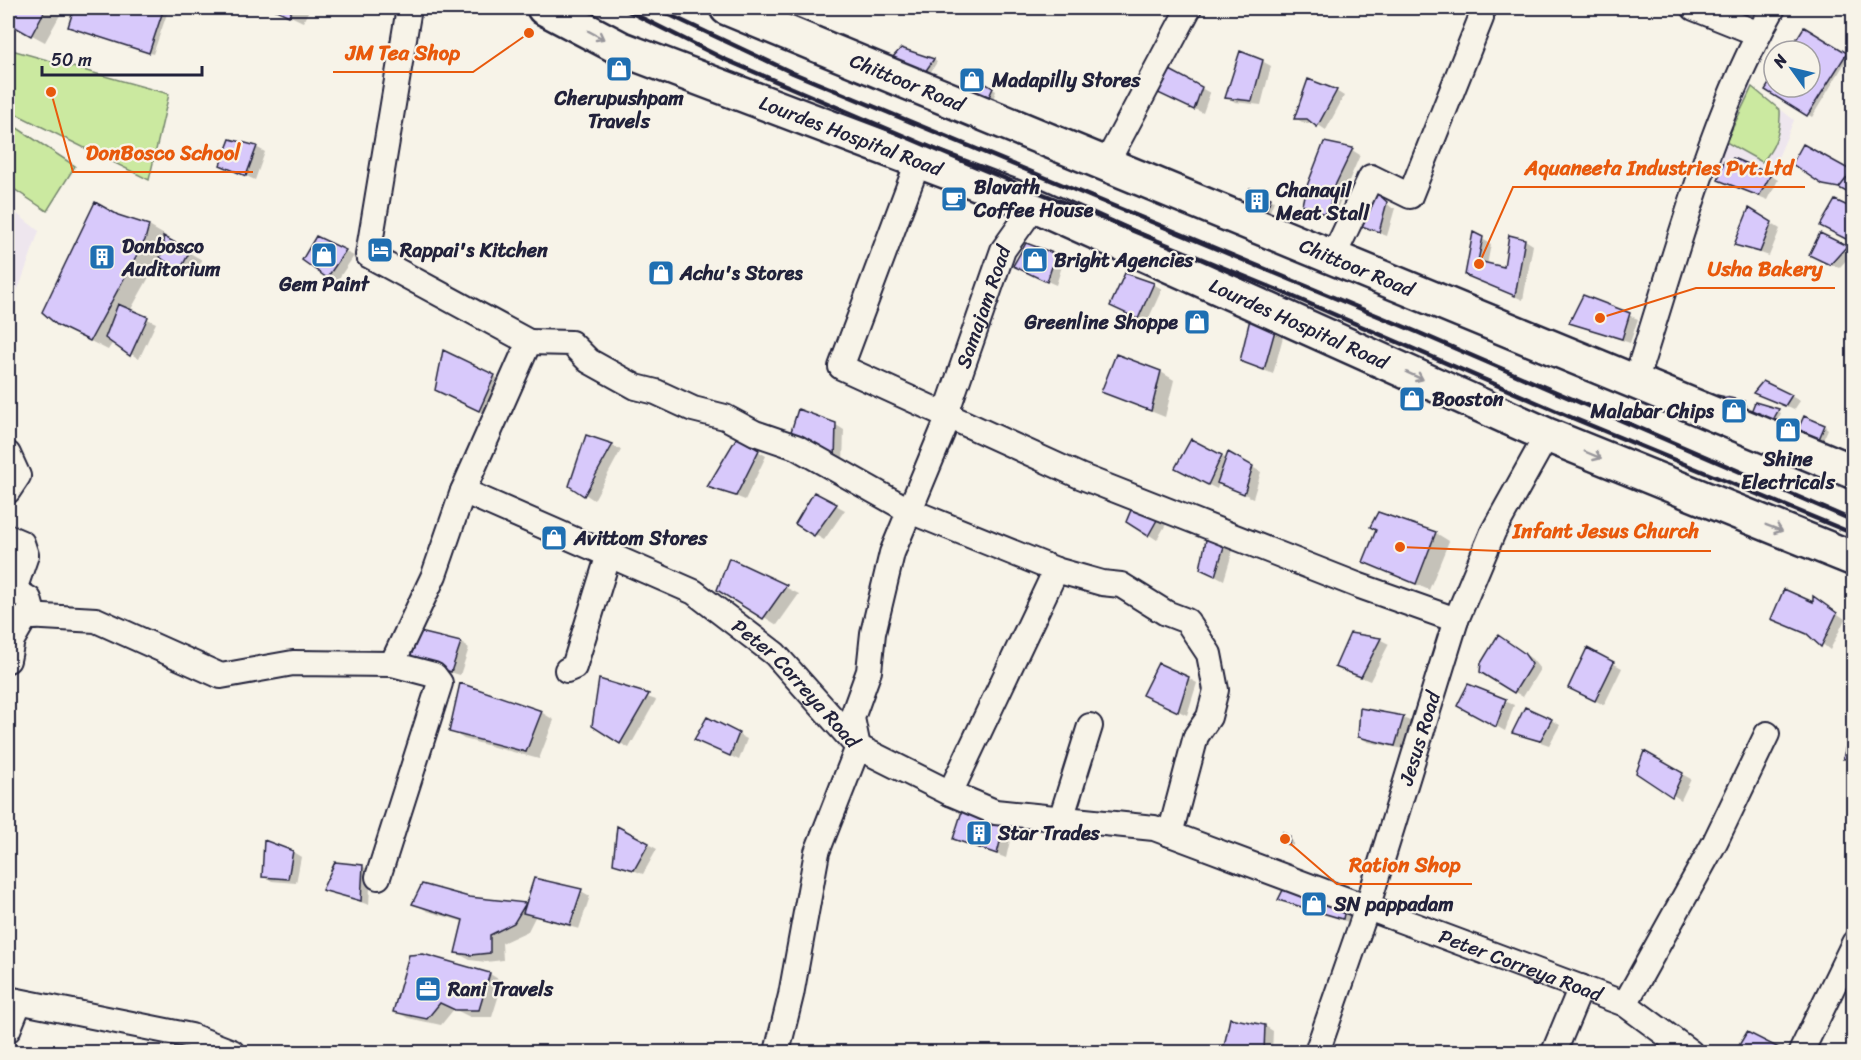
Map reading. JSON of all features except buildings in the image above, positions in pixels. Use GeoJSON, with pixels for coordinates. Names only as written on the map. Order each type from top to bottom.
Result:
{"type":"FeatureCollection","features":[{"type":"Feature","properties":{"kind":"street"},"geometry":{"type":"LineString","coordinates":[[409,8],[368,255],[529,342],[571,343],[589,361],[636,387],[656,392],[693,410],[725,417],[755,434],[796,447],[910,511],[1056,570],[1102,583],[1121,585],[1166,613],[1187,621],[1209,654],[1216,690],[1209,717],[1196,736],[1170,834]]}},
{"type":"Feature","properties":{"kind":"street","name":"Lourdes Hospital Road"},"geometry":{"type":"LineString","coordinates":[[544,8],[622,49],[1035,205],[1547,435],[1854,559]]}},
{"type":"Feature","properties":{"kind":"street","name":"Chittoor Road"},"geometry":{"type":"LineString","coordinates":[[727,8],[765,15],[1106,164],[1854,472]]}},
{"type":"Feature","properties":{"kind":"street"},"geometry":{"type":"LineString","coordinates":[[1106,164],[1189,8]]}},
{"type":"Feature","properties":{"kind":"street"},"geometry":{"type":"LineString","coordinates":[[1694,8],[1759,34]]}},
{"type":"Feature","properties":{"kind":"street"},"geometry":{"type":"LineString","coordinates":[[1635,382],[1721,117],[1773,8]]}},
{"type":"Feature","properties":{"kind":"street"},"geometry":{"type":"LineString","coordinates":[[1333,257],[1371,177],[1410,196],[1481,18]]}},
{"type":"Feature","properties":{"kind":"street"},"geometry":{"type":"LineString","coordinates":[[918,162],[841,367],[1080,476],[1357,585],[1456,620]]}},
{"type":"Feature","properties":{"kind":"street","name":"Samajam Road"},"geometry":{"type":"LineString","coordinates":[[858,747],[852,718],[869,670],[873,633],[892,552],[949,416],[953,394],[1004,250],[1035,205]]}},
{"type":"Feature","properties":{"kind":"street"},"geometry":{"type":"LineString","coordinates":[[392,664],[434,574],[463,491],[529,342]]}},
{"type":"Feature","properties":{"kind":"street","name":"Jesus Road"},"geometry":{"type":"LineString","coordinates":[[1317,1053],[1367,908],[1456,620],[1493,532],[1547,435]]}},
{"type":"Feature","properties":{"kind":"street"},"geometry":{"type":"LineString","coordinates":[[8,454],[18,476],[8,491]]}},
{"type":"Feature","properties":{"kind":"street","name":"Peter Correya Road"},"geometry":{"type":"LineString","coordinates":[[463,491],[694,592],[775,654],[858,747],[950,793],[995,812],[1154,828],[1624,1004],[1690,1053]]}},
{"type":"Feature","properties":{"kind":"street"},"geometry":{"type":"LineString","coordinates":[[8,537],[22,543],[26,555],[14,590],[29,599],[34,616]]}},
{"type":"Feature","properties":{"kind":"street"},"geometry":{"type":"LineString","coordinates":[[567,670],[574,667],[609,554]]}},
{"type":"Feature","properties":{"kind":"street"},"geometry":{"type":"LineString","coordinates":[[950,793],[1056,570]]}},
{"type":"Feature","properties":{"kind":"street"},"geometry":{"type":"LineString","coordinates":[[8,660],[12,640],[26,616],[34,616],[96,620],[220,676],[293,663],[392,664],[434,675],[440,683],[378,877]]}},
{"type":"Feature","properties":{"kind":"street"},"geometry":{"type":"LineString","coordinates":[[1061,819],[1090,726]]}},
{"type":"Feature","properties":{"kind":"street"},"geometry":{"type":"LineString","coordinates":[[1624,1004],[1715,842],[1767,734]]}},
{"type":"Feature","properties":{"kind":"street"},"geometry":{"type":"LineString","coordinates":[[777,1053],[791,995],[817,852],[858,747]]}},
{"type":"Feature","properties":{"kind":"street"},"geometry":{"type":"LineString","coordinates":[[1801,1053],[1854,943]]}},
{"type":"Feature","properties":{"kind":"street"},"geometry":{"type":"LineString","coordinates":[[1554,1053],[1581,987]]}},
{"type":"Feature","properties":{"kind":"street"},"geometry":{"type":"LineString","coordinates":[[8,1029],[13,1001],[191,1036],[232,1053]]}},
{"type":"Feature","properties":{"kind":"shaded area"},"geometry":{"type":"Polygon","coordinates":[[[1746,82],[1762,95],[1762,99],[1767,99],[1794,120],[1763,193],[1703,172],[1746,82]]]}},
{"type":"Feature","properties":{"kind":"shaded area"},"geometry":{"type":"Polygon","coordinates":[[[8,207],[39,231],[8,311],[8,207]]]}},
{"type":"Feature","properties":{"kind":"green space"},"geometry":{"type":"Polygon","coordinates":[[[8,49],[169,94],[149,180],[8,110],[8,49]]]}},
{"type":"Feature","properties":{"kind":"green space"},"geometry":{"type":"Polygon","coordinates":[[[1752,87],[1762,95],[1762,99],[1767,99],[1780,110],[1777,138],[1762,162],[1726,142],[1752,87]]]}},
{"type":"Feature","properties":{"kind":"green space"},"geometry":{"type":"Polygon","coordinates":[[[8,122],[75,166],[47,211],[8,185],[8,122]]]}},
{"type":"Feature","properties":{"kind":"railway"},"geometry":{"type":"LineString","coordinates":[[622,8],[724,59],[972,165],[1273,288],[1575,419],[1854,534]]}},
{"type":"Feature","properties":{"kind":"railway"},"geometry":{"type":"LineString","coordinates":[[655,8],[793,73],[1417,332],[1854,521]]}},
{"type":"Feature","properties":{"kind":"place","name":"JM Tea Shop"},"geometry":{"type":"Point","coordinates":[529,33]}},
{"type":"Feature","properties":{"kind":"place","name":"Cherupushpam Travels"},"geometry":{"type":"Point","coordinates":[619,69]}},
{"type":"Feature","properties":{"kind":"place","name":"Madapilly Stores"},"geometry":{"type":"Point","coordinates":[972,80]}},
{"type":"Feature","properties":{"kind":"place","name":"DonBosco School"},"geometry":{"type":"Point","coordinates":[51,92]}},
{"type":"Feature","properties":{"kind":"place","name":"Blavath Coffee House"},"geometry":{"type":"Point","coordinates":[954,199]}},
{"type":"Feature","properties":{"kind":"place","name":"Chanayil Meat Stall"},"geometry":{"type":"Point","coordinates":[1257,201]}},
{"type":"Feature","properties":{"kind":"place","name":"Rappai's Kitchen"},"geometry":{"type":"Point","coordinates":[380,250]}},
{"type":"Feature","properties":{"kind":"place","name":"Gem Paint"},"geometry":{"type":"Point","coordinates":[324,255]}},
{"type":"Feature","properties":{"kind":"place","name":"Donbosco Auditorium"},"geometry":{"type":"Point","coordinates":[102,257]}},
{"type":"Feature","properties":{"kind":"place","name":"Bright Agencies"},"geometry":{"type":"Point","coordinates":[1035,260]}},
{"type":"Feature","properties":{"kind":"place","name":"Aquaneeta Industries Pvt.Ltd"},"geometry":{"type":"Point","coordinates":[1479,264]}},
{"type":"Feature","properties":{"kind":"place","name":"Achu's Stores"},"geometry":{"type":"Point","coordinates":[661,273]}},
{"type":"Feature","properties":{"kind":"place","name":"Usha Bakery"},"geometry":{"type":"Point","coordinates":[1600,318]}},
{"type":"Feature","properties":{"kind":"place","name":"Greenline Shoppe"},"geometry":{"type":"Point","coordinates":[1197,322]}},
{"type":"Feature","properties":{"kind":"place","name":"Booston"},"geometry":{"type":"Point","coordinates":[1412,399]}},
{"type":"Feature","properties":{"kind":"place","name":"Malabar Chips"},"geometry":{"type":"Point","coordinates":[1734,411]}},
{"type":"Feature","properties":{"kind":"place","name":"Shine Electricals"},"geometry":{"type":"Point","coordinates":[1788,430]}},
{"type":"Feature","properties":{"kind":"place","name":"Avittom Stores"},"geometry":{"type":"Point","coordinates":[554,538]}},
{"type":"Feature","properties":{"kind":"place","name":"Infant Jesus Church"},"geometry":{"type":"Point","coordinates":[1400,547]}},
{"type":"Feature","properties":{"kind":"place","name":"Star Trades"},"geometry":{"type":"Point","coordinates":[979,833]}},
{"type":"Feature","properties":{"kind":"place","name":"Ration Shop"},"geometry":{"type":"Point","coordinates":[1285,839]}},
{"type":"Feature","properties":{"kind":"place","name":"SN pappadam"},"geometry":{"type":"Point","coordinates":[1314,904]}},
{"type":"Feature","properties":{"kind":"place","name":"Rani Travels"},"geometry":{"type":"Point","coordinates":[428,989]}}]}
